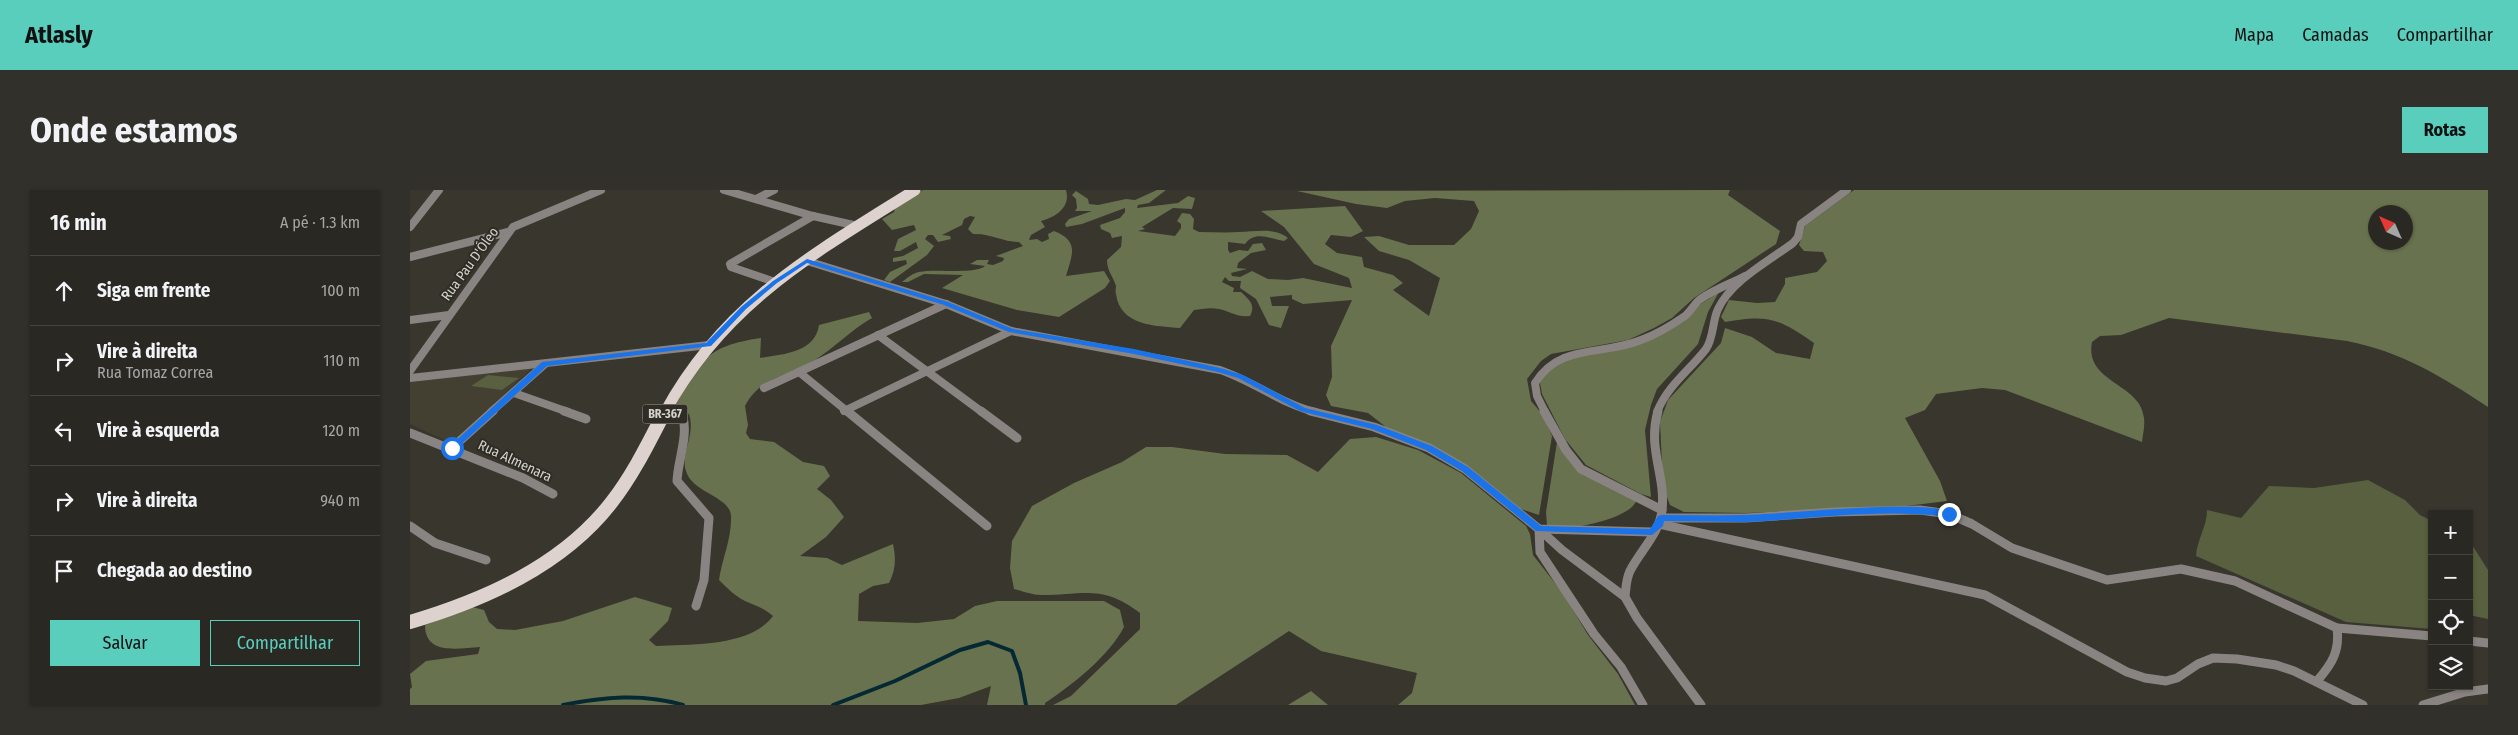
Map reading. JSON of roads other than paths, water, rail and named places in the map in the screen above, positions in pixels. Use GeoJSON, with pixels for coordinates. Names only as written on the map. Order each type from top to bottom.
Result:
{"type":"FeatureCollection","features":[{"type":"Feature","properties":{"kind":"main road","name":"BR-367"},"geometry":{"type":"LineString","coordinates":[[410,622],[449,610],[485,594],[565,548],[597,520],[628,479],[680,385],[709,344],[743,308],[775,282],[914,190]]}},
{"type":"Feature","properties":{"kind":"street"},"geometry":{"type":"LineString","coordinates":[[410,227],[439,190]]}},
{"type":"Feature","properties":{"kind":"street","name":"Rua Pau D'Óleo"},"geometry":{"type":"LineString","coordinates":[[410,371],[508,232],[523,221],[601,190]]}},
{"type":"Feature","properties":{"kind":"street"},"geometry":{"type":"LineString","coordinates":[[724,190],[813,216],[858,226]]}},
{"type":"Feature","properties":{"kind":"street"},"geometry":{"type":"LineString","coordinates":[[756,199],[774,190]]}},
{"type":"Feature","properties":{"kind":"street"},"geometry":{"type":"LineString","coordinates":[[1625,597],[1629,573],[1659,521],[1654,430],[1658,406],[1667,389],[1706,348],[1712,339],[1720,304],[1727,296],[1796,240],[1801,224],[1847,190]]}},
{"type":"Feature","properties":{"kind":"street"},"geometry":{"type":"LineString","coordinates":[[775,282],[731,267],[730,264],[813,216]]}},
{"type":"Feature","properties":{"kind":"street"},"geometry":{"type":"LineString","coordinates":[[410,257],[508,232]]}},
{"type":"Feature","properties":{"kind":"street"},"geometry":{"type":"LineString","coordinates":[[807,261],[946,304],[1011,331],[1143,353],[1220,370],[1241,377],[1302,409],[1374,427],[1429,448],[1472,474],[1562,550],[1625,597],[1637,618],[1701,705]]}},
{"type":"Feature","properties":{"kind":"street"},"geometry":{"type":"LineString","coordinates":[[1758,270],[1698,301],[1686,315],[1642,340],[1610,350],[1570,355],[1553,362],[1544,369],[1535,383],[1537,396],[1566,450],[1581,469],[1659,521],[1985,595],[2127,672],[2145,678],[2166,682],[2213,658],[2276,665],[2317,681],[2363,705]]}},
{"type":"Feature","properties":{"kind":"street"},"geometry":{"type":"LineString","coordinates":[[764,388],[946,304]]}},
{"type":"Feature","properties":{"kind":"street"},"geometry":{"type":"LineString","coordinates":[[410,320],[449,315]]}},
{"type":"Feature","properties":{"kind":"street"},"geometry":{"type":"LineString","coordinates":[[844,410],[1011,331]]}},
{"type":"Feature","properties":{"kind":"street"},"geometry":{"type":"LineString","coordinates":[[878,335],[925,372],[1017,438]]}},
{"type":"Feature","properties":{"kind":"street"},"geometry":{"type":"LineString","coordinates":[[410,378],[709,344]]}},
{"type":"Feature","properties":{"kind":"street"},"geometry":{"type":"LineString","coordinates":[[452,448],[545,364]]}},
{"type":"Feature","properties":{"kind":"street"},"geometry":{"type":"LineString","coordinates":[[799,372],[987,526]]}},
{"type":"Feature","properties":{"kind":"street"},"geometry":{"type":"LineString","coordinates":[[514,393],[586,419]]}},
{"type":"Feature","properties":{"kind":"street"},"geometry":{"type":"LineString","coordinates":[[664,414],[683,417],[686,428],[678,464],[677,481],[709,518],[704,580],[696,606]]}},
{"type":"Feature","properties":{"kind":"street","name":"Rua Almenara"},"geometry":{"type":"LineString","coordinates":[[410,433],[452,448],[523,478],[552,494]]}},
{"type":"Feature","properties":{"kind":"street"},"geometry":{"type":"LineString","coordinates":[[1539,529],[1834,512],[1920,510],[1949,514],[1972,524],[2012,548],[2107,580],[2181,569],[2235,582],[2317,617],[2336,628],[2428,636]]}},
{"type":"Feature","properties":{"kind":"street"},"geometry":{"type":"LineString","coordinates":[[410,526],[435,543],[486,560]]}},
{"type":"Feature","properties":{"kind":"street"},"geometry":{"type":"LineString","coordinates":[[1539,529],[1540,552],[1594,634],[1622,667],[1644,705]]}},
{"type":"Feature","properties":{"kind":"street"},"geometry":{"type":"LineString","coordinates":[[2317,681],[2332,665],[2339,646],[2336,628]]}},
{"type":"Feature","properties":{"kind":"street"},"geometry":{"type":"LineString","coordinates":[[2473,641],[2488,643]]}},
{"type":"Feature","properties":{"kind":"street"},"geometry":{"type":"LineString","coordinates":[[2423,705],[2466,692],[2488,688]]}},
{"type":"Feature","properties":{"kind":"waterway"},"geometry":{"type":"LineString","coordinates":[[833,705],[895,681],[960,650],[988,642],[1012,651],[1020,673],[1026,705]]}},
{"type":"Feature","properties":{"kind":"waterway"},"geometry":{"type":"LineString","coordinates":[[563,705],[608,698],[653,699],[683,705]]}}]}
